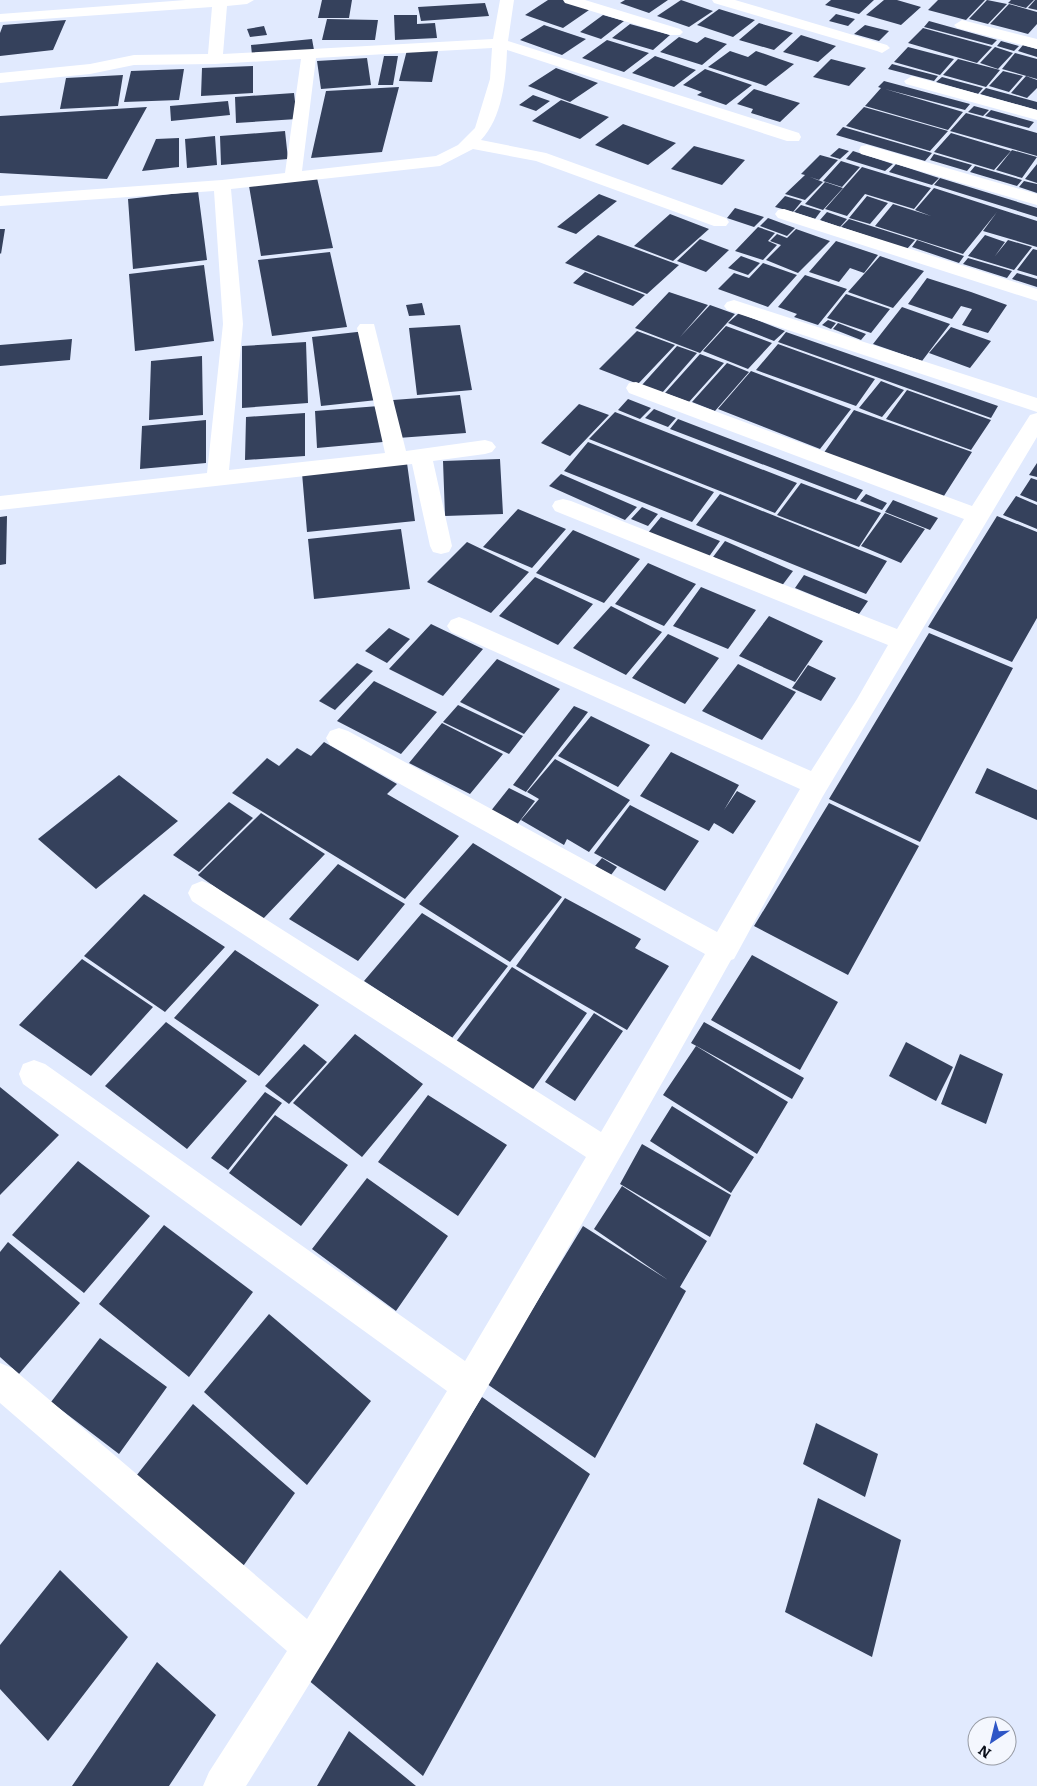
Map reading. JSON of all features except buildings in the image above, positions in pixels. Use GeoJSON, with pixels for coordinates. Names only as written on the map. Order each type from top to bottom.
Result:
{"type":"FeatureCollection","features":[{"type":"Feature","properties":{"kind":"street"},"geometry":{"type":"LineString","coordinates":[[1,18],[17,0]]}},
{"type":"Feature","properties":{"kind":"street"},"geometry":{"type":"LineString","coordinates":[[1,18],[220,4],[247,0]]}},
{"type":"Feature","properties":{"kind":"street"},"geometry":{"type":"LineString","coordinates":[[0,201],[222,185],[440,161],[464,149],[482,129],[498,79],[500,43],[507,0]]}},
{"type":"Feature","properties":{"kind":"street"},"geometry":{"type":"LineString","coordinates":[[570,0],[675,32]]}},
{"type":"Feature","properties":{"kind":"street"},"geometry":{"type":"LineString","coordinates":[[718,0],[882,48]]}},
{"type":"Feature","properties":{"kind":"street"},"geometry":{"type":"LineString","coordinates":[[214,59],[220,4]]}},
{"type":"Feature","properties":{"kind":"street"},"geometry":{"type":"LineString","coordinates":[[962,25],[1037,44]]}},
{"type":"Feature","properties":{"kind":"street"},"geometry":{"type":"LineString","coordinates":[[0,78],[90,69],[134,60],[214,59],[500,43],[794,137]]}},
{"type":"Feature","properties":{"kind":"street"},"geometry":{"type":"LineString","coordinates":[[293,178],[309,54]]}},
{"type":"Feature","properties":{"kind":"street"},"geometry":{"type":"LineString","coordinates":[[912,81],[1037,115]]}},
{"type":"Feature","properties":{"kind":"street"},"geometry":{"type":"LineString","coordinates":[[469,143],[540,157],[720,222]]}},
{"type":"Feature","properties":{"kind":"street"},"geometry":{"type":"LineString","coordinates":[[867,150],[1037,200]]}},
{"type":"Feature","properties":{"kind":"street"},"geometry":{"type":"LineString","coordinates":[[217,479],[234,324],[222,185]]}},
{"type":"Feature","properties":{"kind":"street"},"geometry":{"type":"LineString","coordinates":[[784,214],[1037,295]]}},
{"type":"Feature","properties":{"kind":"street"},"geometry":{"type":"LineString","coordinates":[[734,306],[1037,405]]}},
{"type":"Feature","properties":{"kind":"street"},"geometry":{"type":"LineString","coordinates":[[367,328],[397,459]]}},
{"type":"Feature","properties":{"kind":"street"},"geometry":{"type":"LineString","coordinates":[[636,388],[977,516]]}},
{"type":"Feature","properties":{"kind":"street"},"geometry":{"type":"LineString","coordinates":[[223,1786],[312,1648],[470,1386],[724,950],[817,785],[874,693],[902,641],[977,516],[1037,420]]}},
{"type":"Feature","properties":{"kind":"street"},"geometry":{"type":"LineString","coordinates":[[0,503],[397,459],[485,447]]}},
{"type":"Feature","properties":{"kind":"street"},"geometry":{"type":"LineString","coordinates":[[421,456],[441,546]]}},
{"type":"Feature","properties":{"kind":"street"},"geometry":{"type":"LineString","coordinates":[[563,506],[902,641]]}},
{"type":"Feature","properties":{"kind":"street"},"geometry":{"type":"LineString","coordinates":[[459,626],[817,785]]}},
{"type":"Feature","properties":{"kind":"street"},"geometry":{"type":"LineString","coordinates":[[339,738],[724,950]]}},
{"type":"Feature","properties":{"kind":"street"},"geometry":{"type":"LineString","coordinates":[[202,893],[605,1152]]}},
{"type":"Feature","properties":{"kind":"street"},"geometry":{"type":"LineString","coordinates":[[34,1074],[470,1386]]}},
{"type":"Feature","properties":{"kind":"street"},"geometry":{"type":"LineString","coordinates":[[0,1380],[312,1648]]}}]}
